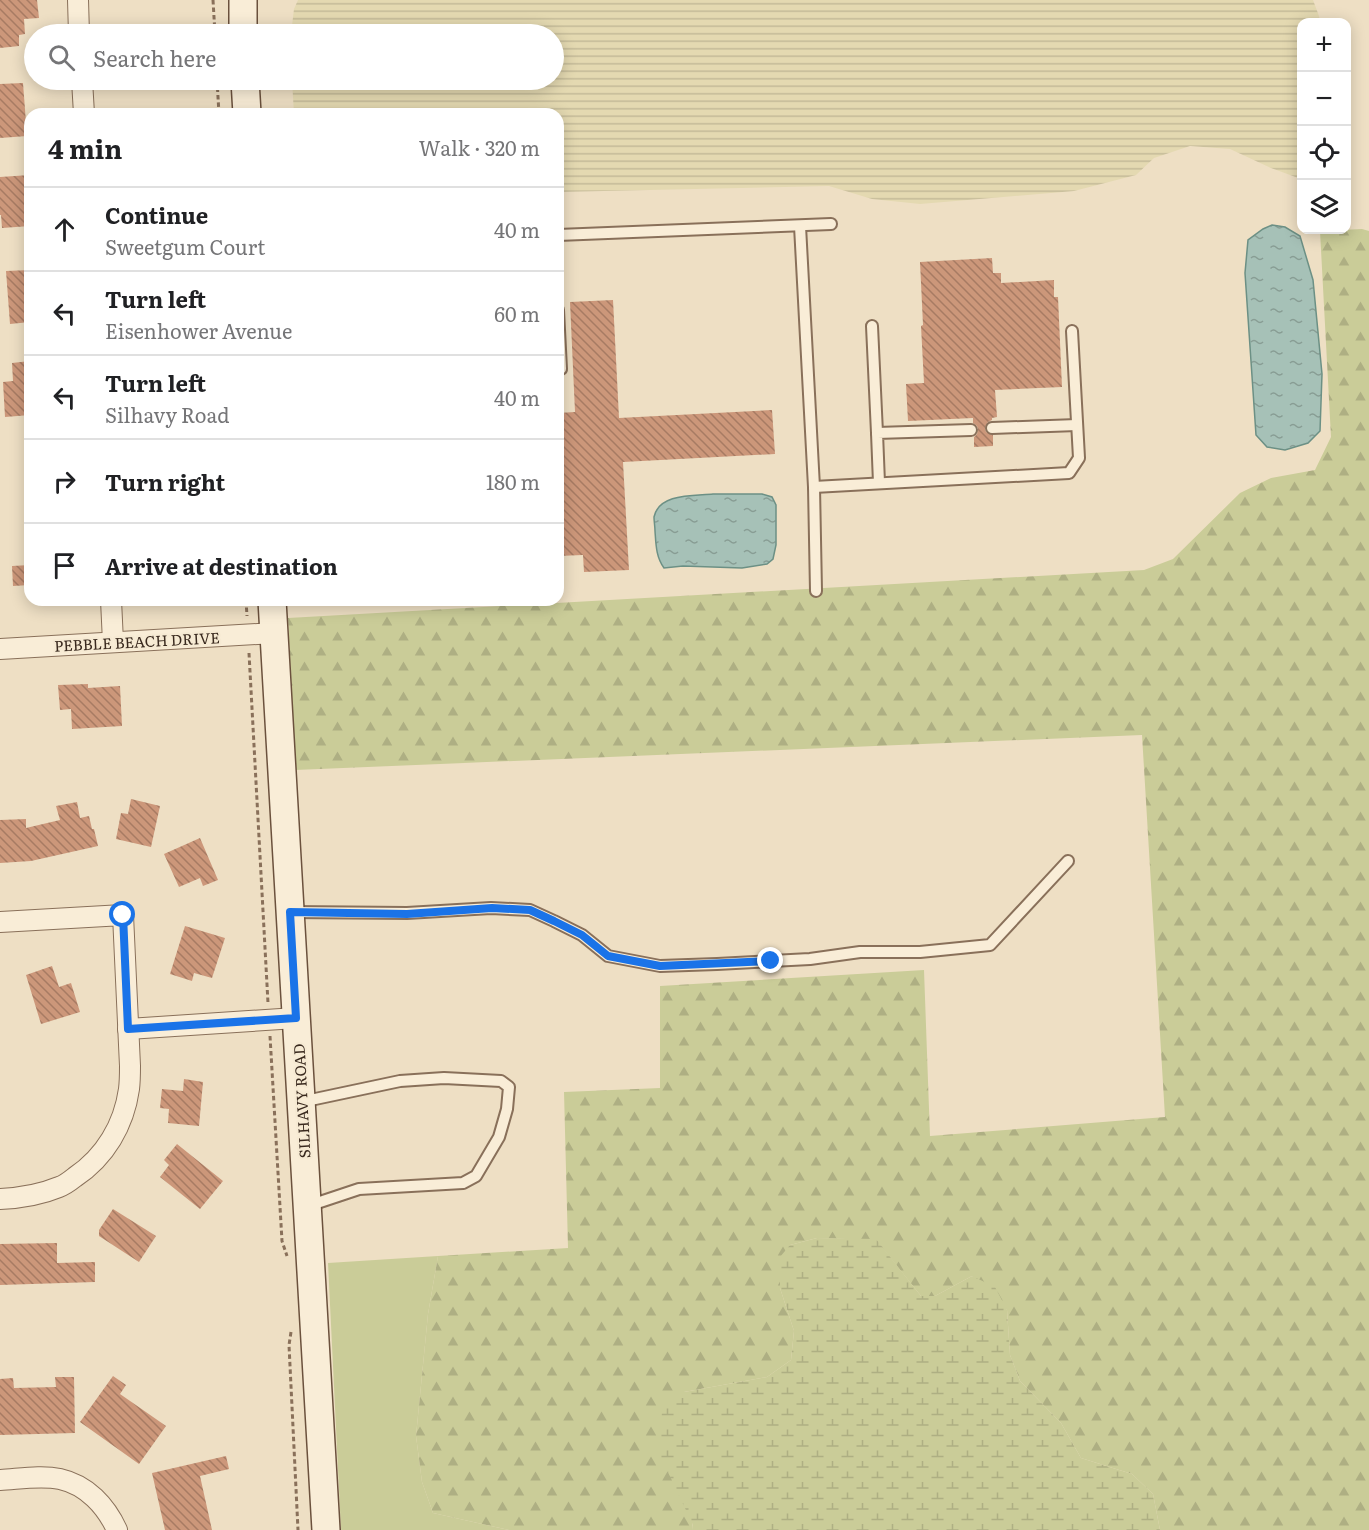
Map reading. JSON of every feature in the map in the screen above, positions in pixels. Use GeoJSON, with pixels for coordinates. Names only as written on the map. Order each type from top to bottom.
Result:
{"type":"FeatureCollection","features":[{"type":"Feature","properties":{"kind":"street"},"geometry":{"type":"LineString","coordinates":[[78,0],[79,24]]}},
{"type":"Feature","properties":{"kind":"street"},"geometry":{"type":"LineString","coordinates":[[243,0],[243,24]]}},
{"type":"Feature","properties":{"kind":"street"},"geometry":{"type":"LineString","coordinates":[[83,90],[84,108]]}},
{"type":"Feature","properties":{"kind":"street"},"geometry":{"type":"LineString","coordinates":[[246,90],[247,108]]}},
{"type":"Feature","properties":{"kind":"street"},"geometry":{"type":"LineString","coordinates":[[111,606],[113,642]]}},
{"type":"Feature","properties":{"kind":"street","name":"SILHAVY ROAD"},"geometry":{"type":"LineString","coordinates":[[270,606],[261,634],[290,912],[326,1530]]}},
{"type":"Feature","properties":{"kind":"street","name":"PEBBLE BEACH DRIVE"},"geometry":{"type":"LineString","coordinates":[[0,649],[261,634]]}},
{"type":"Feature","properties":{"kind":"street"},"geometry":{"type":"LineString","coordinates":[[0,922],[123,915],[129,1088],[125,1110],[116,1132],[103,1153],[83,1172],[61,1187],[37,1195],[0,1200]]}},
{"type":"Feature","properties":{"kind":"street"},"geometry":{"type":"LineString","coordinates":[[128,1029],[296,1018]]}},
{"type":"Feature","properties":{"kind":"street"},"geometry":{"type":"LineString","coordinates":[[0,1480],[37,1477],[60,1479],[79,1486],[96,1498],[111,1516],[117,1530]]}},
{"type":"Feature","properties":{"kind":"lane"},"geometry":{"type":"LineString","coordinates":[[564,235],[831,224]]}},
{"type":"Feature","properties":{"kind":"lane"},"geometry":{"type":"LineString","coordinates":[[800,226],[814,487],[816,591]]}},
{"type":"Feature","properties":{"kind":"lane"},"geometry":{"type":"LineString","coordinates":[[872,326],[879,483]]}},
{"type":"Feature","properties":{"kind":"lane"},"geometry":{"type":"LineString","coordinates":[[814,487],[1069,473],[1079,458],[1072,331]]}},
{"type":"Feature","properties":{"kind":"lane"},"geometry":{"type":"LineString","coordinates":[[992,429],[1077,425]]}},
{"type":"Feature","properties":{"kind":"lane"},"geometry":{"type":"LineString","coordinates":[[877,433],[971,430]]}},
{"type":"Feature","properties":{"kind":"lane"},"geometry":{"type":"LineString","coordinates":[[290,912],[407,914],[492,908],[530,910],[582,935],[608,956],[660,966],[810,959],[860,952],[920,952],[990,945],[1068,861]]}},
{"type":"Feature","properties":{"kind":"lane"},"geometry":{"type":"LineString","coordinates":[[301,1102],[400,1081],[444,1078],[501,1081],[509,1087],[507,1109],[498,1137],[477,1176],[464,1183],[359,1189],[307,1206]]}},
{"type":"Feature","properties":{"kind":"path"},"geometry":{"type":"LineString","coordinates":[[213,0],[214,24]]}},
{"type":"Feature","properties":{"kind":"path"},"geometry":{"type":"LineString","coordinates":[[218,90],[219,108]]}},
{"type":"Feature","properties":{"kind":"path"},"geometry":{"type":"LineString","coordinates":[[249,606],[261,634],[269,1020],[282,1241],[288,1260]]}},
{"type":"Feature","properties":{"kind":"path"},"geometry":{"type":"LineString","coordinates":[[292,1323],[289,1345],[298,1530]]}},
{"type":"Feature","properties":{"kind":"shaded area"},"geometry":{"type":"Polygon","coordinates":[[[298,0],[1313,0],[1319,18],[1297,18],[1297,178],[1230,149],[1190,146],[1154,158],[1136,175],[1074,191],[920,204],[872,199],[829,186],[564,192],[564,108],[294,108],[293,90],[564,90],[564,24],[292,24],[298,0]]]}},
{"type":"Feature","properties":{"kind":"green space"},"geometry":{"type":"Polygon","coordinates":[[[1362,229],[1369,231],[1369,1530],[1160,1530],[1153,1494],[1132,1474],[1081,1458],[1061,1423],[1020,1381],[1010,1355],[1007,1310],[972,1276],[935,1296],[921,1296],[876,1240],[817,1238],[790,1245],[780,1288],[794,1331],[791,1360],[767,1377],[684,1392],[693,1530],[509,1530],[433,1513],[422,1482],[416,1436],[428,1314],[438,1256],[568,1248],[564,1092],[660,1088],[660,986],[924,970],[930,1136],[1165,1117],[1142,735],[295,770],[288,618],[502,606],[564,606],[564,603],[1144,570],[1173,559],[1240,493],[1271,478],[1315,470],[1331,437],[1320,234],[1351,234],[1351,230],[1362,229]]]}},
{"type":"Feature","properties":{"kind":"green space"},"geometry":{"type":"Polygon","coordinates":[[[817,1238],[876,1239],[921,1296],[935,1296],[972,1276],[995,1287],[1007,1310],[1010,1355],[1020,1381],[1061,1423],[1081,1458],[1132,1474],[1153,1494],[1160,1530],[693,1530],[693,1525],[659,1453],[662,1409],[684,1392],[767,1377],[791,1360],[794,1331],[780,1288],[780,1257],[790,1245],[817,1238]]]}},
{"type":"Feature","properties":{"kind":"green space"},"geometry":{"type":"Polygon","coordinates":[[[438,1256],[428,1314],[416,1436],[422,1482],[433,1513],[509,1530],[341,1530],[328,1263],[438,1256]]]}},
{"type":"Feature","properties":{"kind":"water"},"geometry":{"type":"Polygon","coordinates":[[[1272,225],[1285,227],[1300,236],[1313,280],[1322,374],[1320,431],[1308,443],[1285,450],[1267,447],[1256,435],[1245,273],[1248,240],[1272,225]]]}},
{"type":"Feature","properties":{"kind":"water"},"geometry":{"type":"Polygon","coordinates":[[[762,494],[772,497],[776,505],[776,545],[773,559],[767,564],[742,568],[683,566],[664,568],[659,560],[656,546],[654,517],[657,509],[678,497],[762,494]]]}},
{"type":"Feature","properties":{"kind":"building"},"geometry":{"type":"Polygon","coordinates":[[[0,0],[37,0],[39,18],[24,19],[24,34],[19,35],[19,46],[0,48],[0,0]]]}},
{"type":"Feature","properties":{"kind":"building"},"geometry":{"type":"Polygon","coordinates":[[[23,83],[24,136],[0,138],[0,84],[23,83]]]}},
{"type":"Feature","properties":{"kind":"building"},"geometry":{"type":"Polygon","coordinates":[[[24,175],[24,226],[2,228],[0,177],[24,175]]]}},
{"type":"Feature","properties":{"kind":"building"},"geometry":{"type":"Polygon","coordinates":[[[992,258],[993,273],[1001,273],[1001,283],[1054,280],[1054,297],[1058,297],[1062,387],[995,390],[997,417],[992,418],[985,428],[986,432],[993,435],[993,446],[974,447],[974,437],[978,429],[973,423],[973,418],[908,421],[906,384],[924,383],[920,262],[992,258]]]}},
{"type":"Feature","properties":{"kind":"building"},"geometry":{"type":"Polygon","coordinates":[[[24,270],[24,323],[10,324],[6,271],[24,270]]]}},
{"type":"Feature","properties":{"kind":"building"},"geometry":{"type":"Polygon","coordinates":[[[613,300],[619,418],[772,410],[775,454],[623,462],[629,570],[584,572],[583,555],[564,556],[564,413],[575,412],[570,302],[613,300]]]}},
{"type":"Feature","properties":{"kind":"building"},"geometry":{"type":"Polygon","coordinates":[[[24,362],[24,415],[5,417],[3,382],[13,381],[12,363],[24,362]]]}},
{"type":"Feature","properties":{"kind":"building"},"geometry":{"type":"Polygon","coordinates":[[[24,565],[24,585],[13,586],[12,566],[24,565]]]}},
{"type":"Feature","properties":{"kind":"building"},"geometry":{"type":"Polygon","coordinates":[[[88,684],[88,688],[120,686],[122,726],[72,729],[71,709],[60,710],[58,685],[88,684]]]}},
{"type":"Feature","properties":{"kind":"building"},"geometry":{"type":"Polygon","coordinates":[[[131,799],[160,806],[151,847],[116,839],[121,813],[128,814],[131,799]]]}},
{"type":"Feature","properties":{"kind":"building"},"geometry":{"type":"Polygon","coordinates":[[[77,802],[80,818],[89,816],[98,846],[31,861],[0,863],[0,820],[26,819],[26,828],[60,820],[56,806],[77,802]]]}},
{"type":"Feature","properties":{"kind":"building"},"geometry":{"type":"Polygon","coordinates":[[[200,838],[218,880],[203,886],[200,878],[179,887],[164,854],[200,838]]]}},
{"type":"Feature","properties":{"kind":"building"},"geometry":{"type":"Polygon","coordinates":[[[185,926],[225,938],[212,978],[194,973],[192,981],[170,974],[185,926]]]}},
{"type":"Feature","properties":{"kind":"building"},"geometry":{"type":"Polygon","coordinates":[[[52,966],[59,987],[71,983],[80,1012],[41,1024],[26,975],[52,966]]]}},
{"type":"Feature","properties":{"kind":"building"},"geometry":{"type":"Polygon","coordinates":[[[184,1079],[203,1082],[199,1126],[168,1123],[169,1109],[160,1108],[162,1089],[183,1091],[184,1079]]]}},
{"type":"Feature","properties":{"kind":"building"},"geometry":{"type":"Polygon","coordinates":[[[177,1144],[223,1181],[200,1209],[160,1177],[169,1165],[164,1160],[177,1144]]]}},
{"type":"Feature","properties":{"kind":"building"},"geometry":{"type":"Polygon","coordinates":[[[113,1209],[156,1236],[139,1262],[99,1236],[99,1230],[113,1209]]]}},
{"type":"Feature","properties":{"kind":"building"},"geometry":{"type":"Polygon","coordinates":[[[57,1243],[57,1263],[95,1262],[95,1282],[0,1285],[0,1244],[57,1243]]]}},
{"type":"Feature","properties":{"kind":"building"},"geometry":{"type":"Polygon","coordinates":[[[113,1376],[126,1385],[120,1394],[166,1426],[139,1464],[80,1422],[113,1376]]]}},
{"type":"Feature","properties":{"kind":"building"},"geometry":{"type":"Polygon","coordinates":[[[55,1377],[74,1377],[75,1433],[0,1435],[0,1379],[13,1378],[14,1388],[56,1387],[55,1377]]]}},
{"type":"Feature","properties":{"kind":"building"},"geometry":{"type":"Polygon","coordinates":[[[226,1456],[229,1469],[200,1476],[212,1530],[165,1530],[152,1473],[226,1456]]]}},
{"type":"Feature","properties":{"kind":"route"},"geometry":{"type":"LineString","coordinates":[[123,915],[128,1029],[296,1018],[290,912],[407,914],[492,908],[530,910],[582,935],[608,956],[660,966],[771,961]]}}]}
